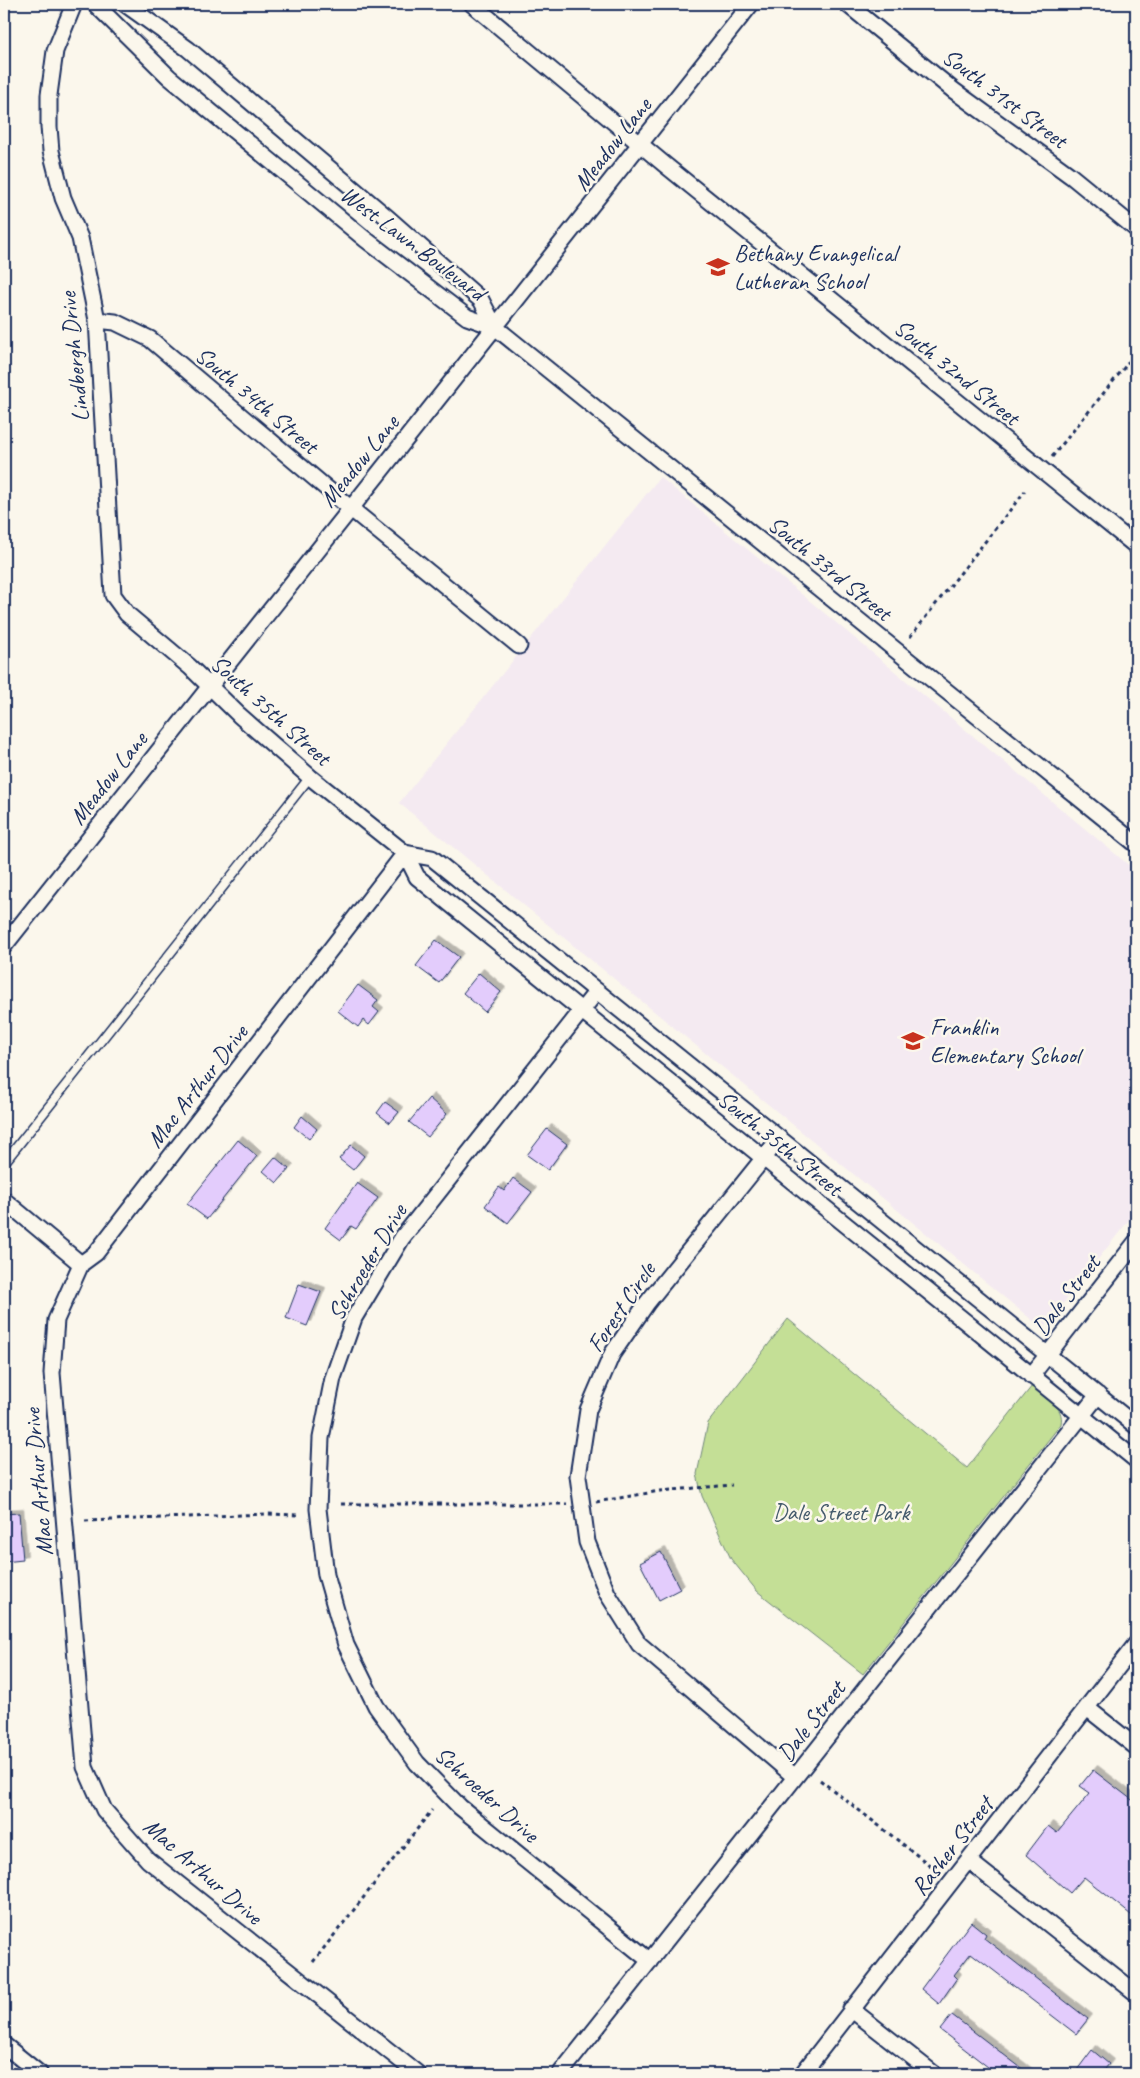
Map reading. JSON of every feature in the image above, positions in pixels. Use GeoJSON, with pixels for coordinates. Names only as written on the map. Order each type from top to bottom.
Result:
{"type":"FeatureCollection","features":[{"type":"Feature","properties":{"kind":"street","name":"Lindbergh Drive"},"geometry":{"type":"LineString","coordinates":[[74,4],[55,51],[51,74],[49,127],[63,198],[80,238],[97,320],[113,595]]}},
{"type":"Feature","properties":{"kind":"street","name":"West Lawn Boulevard"},"geometry":{"type":"LineString","coordinates":[[95,4],[170,76],[365,239],[467,317],[495,327]]}},
{"type":"Feature","properties":{"kind":"street","name":"West Lawn Boulevard"},"geometry":{"type":"LineString","coordinates":[[125,4],[188,49],[388,218],[481,300],[495,327]]}},
{"type":"Feature","properties":{"kind":"street","name":"South 32nd Street"},"geometry":{"type":"LineString","coordinates":[[472,4],[640,144],[1136,546]]}},
{"type":"Feature","properties":{"kind":"street","name":"Meadow Lane"},"geometry":{"type":"LineString","coordinates":[[4,946],[751,4]]}},
{"type":"Feature","properties":{"kind":"street","name":"South 31st Street"},"geometry":{"type":"LineString","coordinates":[[847,4],[953,90],[1071,176],[1136,229]]}},
{"type":"Feature","properties":{"kind":"street","name":"South 34th Street"},"geometry":{"type":"LineString","coordinates":[[97,320],[115,322],[150,339],[350,508],[519,646]]}},
{"type":"Feature","properties":{"kind":"street","name":"South 33rd Street"},"geometry":{"type":"LineString","coordinates":[[495,327],[1136,844]]}},
{"type":"Feature","properties":{"kind":"street","name":"South 35th Street"},"geometry":{"type":"LineString","coordinates":[[113,595],[127,614],[190,668],[208,687],[310,777],[405,853],[417,877],[1136,1460]]}},
{"type":"Feature","properties":{"kind":"street","name":"South 35th Street"},"geometry":{"type":"LineString","coordinates":[[405,853],[432,858],[1136,1426]]}},
{"type":"Feature","properties":{"kind":"street","name":"Mac Arthur Drive"},"geometry":{"type":"LineString","coordinates":[[405,853],[96,1253],[81,1264],[56,1320],[52,1373],[85,1767],[104,1810],[148,1860],[418,2074]]}},
{"type":"Feature","properties":{"kind":"street","name":"Schroeder Drive"},"geometry":{"type":"LineString","coordinates":[[597,991],[402,1238],[354,1318],[333,1378],[321,1438],[318,1509],[326,1575],[346,1645],[376,1706],[417,1762],[460,1807],[650,1961]]}},
{"type":"Feature","properties":{"kind":"street","name":"Forest Circle"},"geometry":{"type":"LineString","coordinates":[[779,1138],[647,1303],[612,1354],[588,1410],[578,1476],[587,1542],[607,1593],[639,1644],[795,1778]]}},
{"type":"Feature","properties":{"kind":"street"},"geometry":{"type":"LineString","coordinates":[[4,1200],[81,1264]]}},
{"type":"Feature","properties":{"kind":"street","name":"Dale Street"},"geometry":{"type":"LineString","coordinates":[[1031,1376],[1136,1242]]}},
{"type":"Feature","properties":{"kind":"street","name":"Dale Street"},"geometry":{"type":"LineString","coordinates":[[560,2074],[1098,1395]]}},
{"type":"Feature","properties":{"kind":"street","name":"Rasher Street"},"geometry":{"type":"LineString","coordinates":[[802,2074],[1136,1644]]}},
{"type":"Feature","properties":{"kind":"street"},"geometry":{"type":"LineString","coordinates":[[1087,1708],[1136,1747]]}},
{"type":"Feature","properties":{"kind":"street"},"geometry":{"type":"LineString","coordinates":[[968,1861],[1136,1993]]}},
{"type":"Feature","properties":{"kind":"street"},"geometry":{"type":"LineString","coordinates":[[851,2009],[934,2074]]}},
{"type":"Feature","properties":{"kind":"street"},"geometry":{"type":"LineString","coordinates":[[4,2045],[40,2074]]}},
{"type":"Feature","properties":{"kind":"lane"},"geometry":{"type":"LineString","coordinates":[[4,1163],[310,777]]}},
{"type":"Feature","properties":{"kind":"path"},"geometry":{"type":"LineString","coordinates":[[1052,457],[1136,353]]}},
{"type":"Feature","properties":{"kind":"path"},"geometry":{"type":"LineString","coordinates":[[910,637],[1025,491]]}},
{"type":"Feature","properties":{"kind":"path"},"geometry":{"type":"LineString","coordinates":[[341,1504],[581,1504],[660,1491],[732,1485]]}},
{"type":"Feature","properties":{"kind":"path"},"geometry":{"type":"LineString","coordinates":[[86,1521],[259,1514],[300,1515]]}},
{"type":"Feature","properties":{"kind":"path"},"geometry":{"type":"LineString","coordinates":[[820,1780],[936,1870]]}},
{"type":"Feature","properties":{"kind":"path"},"geometry":{"type":"LineString","coordinates":[[313,1962],[432,1810]]}},
{"type":"Feature","properties":{"kind":"shaded area","name":"Franklin Elementary School"},"geometry":{"type":"Polygon","coordinates":[[[660,477],[1136,871],[1136,1211],[1043,1329],[399,803],[660,477]]]}},
{"type":"Feature","properties":{"kind":"green space","name":"Dale Street Park"},"geometry":{"type":"Polygon","coordinates":[[[788,1319],[967,1468],[1032,1386],[1053,1402],[1060,1412],[1061,1424],[863,1674],[757,1591],[731,1559],[702,1496],[697,1474],[708,1423],[788,1319]]]}},
{"type":"Feature","properties":{"kind":"building"},"geometry":{"type":"Polygon","coordinates":[[[436,940],[459,957],[439,983],[416,966],[436,940]]]}},
{"type":"Feature","properties":{"kind":"building"},"geometry":{"type":"Polygon","coordinates":[[[479,973],[501,992],[485,1012],[463,993],[479,973]]]}},
{"type":"Feature","properties":{"kind":"building"},"geometry":{"type":"Polygon","coordinates":[[[358,985],[378,1000],[373,1007],[379,1012],[369,1025],[363,1020],[358,1027],[338,1011],[358,985]]]}},
{"type":"Feature","properties":{"kind":"building"},"geometry":{"type":"Polygon","coordinates":[[[429,1098],[447,1114],[428,1137],[409,1122],[429,1098]]]}},
{"type":"Feature","properties":{"kind":"building"},"geometry":{"type":"Polygon","coordinates":[[[385,1102],[399,1112],[390,1123],[377,1113],[385,1102]]]}},
{"type":"Feature","properties":{"kind":"building"},"geometry":{"type":"Polygon","coordinates":[[[302,1116],[317,1129],[309,1139],[294,1127],[302,1116]]]}},
{"type":"Feature","properties":{"kind":"building"},"geometry":{"type":"Polygon","coordinates":[[[547,1129],[567,1144],[548,1170],[527,1155],[547,1129]]]}},
{"type":"Feature","properties":{"kind":"building"},"geometry":{"type":"Polygon","coordinates":[[[238,1140],[257,1156],[207,1219],[187,1204],[238,1140]]]}},
{"type":"Feature","properties":{"kind":"building"},"geometry":{"type":"Polygon","coordinates":[[[351,1145],[364,1156],[353,1170],[339,1159],[351,1145]]]}},
{"type":"Feature","properties":{"kind":"building"},"geometry":{"type":"Polygon","coordinates":[[[275,1157],[289,1169],[277,1183],[263,1171],[275,1157]]]}},
{"type":"Feature","properties":{"kind":"building"},"geometry":{"type":"Polygon","coordinates":[[[513,1178],[532,1192],[508,1223],[485,1206],[499,1187],[504,1191],[513,1178]]]}},
{"type":"Feature","properties":{"kind":"building"},"geometry":{"type":"Polygon","coordinates":[[[357,1183],[378,1198],[356,1229],[351,1226],[341,1240],[325,1228],[357,1183]]]}},
{"type":"Feature","properties":{"kind":"building"},"geometry":{"type":"Polygon","coordinates":[[[299,1284],[321,1292],[307,1326],[286,1318],[299,1284]]]}},
{"type":"Feature","properties":{"kind":"building"},"geometry":{"type":"Polygon","coordinates":[[[19,1513],[23,1560],[4,1562],[4,1514],[19,1513]]]}},
{"type":"Feature","properties":{"kind":"building"},"geometry":{"type":"Polygon","coordinates":[[[661,1552],[680,1589],[659,1600],[640,1563],[661,1552]]]}},
{"type":"Feature","properties":{"kind":"building"},"geometry":{"type":"Polygon","coordinates":[[[1093,1770],[1136,1803],[1136,1919],[1084,1877],[1070,1893],[1026,1855],[1048,1826],[1057,1833],[1090,1793],[1080,1786],[1093,1770]]]}},
{"type":"Feature","properties":{"kind":"building"},"geometry":{"type":"Polygon","coordinates":[[[971,1922],[986,1934],[984,1938],[1088,2019],[1076,2034],[971,1953],[954,1975],[957,1978],[939,2004],[921,1989],[971,1922]]]}},
{"type":"Feature","properties":{"kind":"building"},"geometry":{"type":"Polygon","coordinates":[[[952,2015],[1029,2074],[997,2074],[940,2030],[952,2015]]]}},
{"type":"Feature","properties":{"kind":"building"},"geometry":{"type":"Polygon","coordinates":[[[1092,2050],[1109,2064],[1101,2074],[1074,2074],[1092,2050]]]}},
{"type":"Feature","properties":{"kind":"place","name":"Bethany Evangelical Lutheran School"},"geometry":{"type":"Point","coordinates":[718,267]}},
{"type":"Feature","properties":{"kind":"place","name":"Franklin Elementary School"},"geometry":{"type":"Point","coordinates":[913,1041]}}]}
